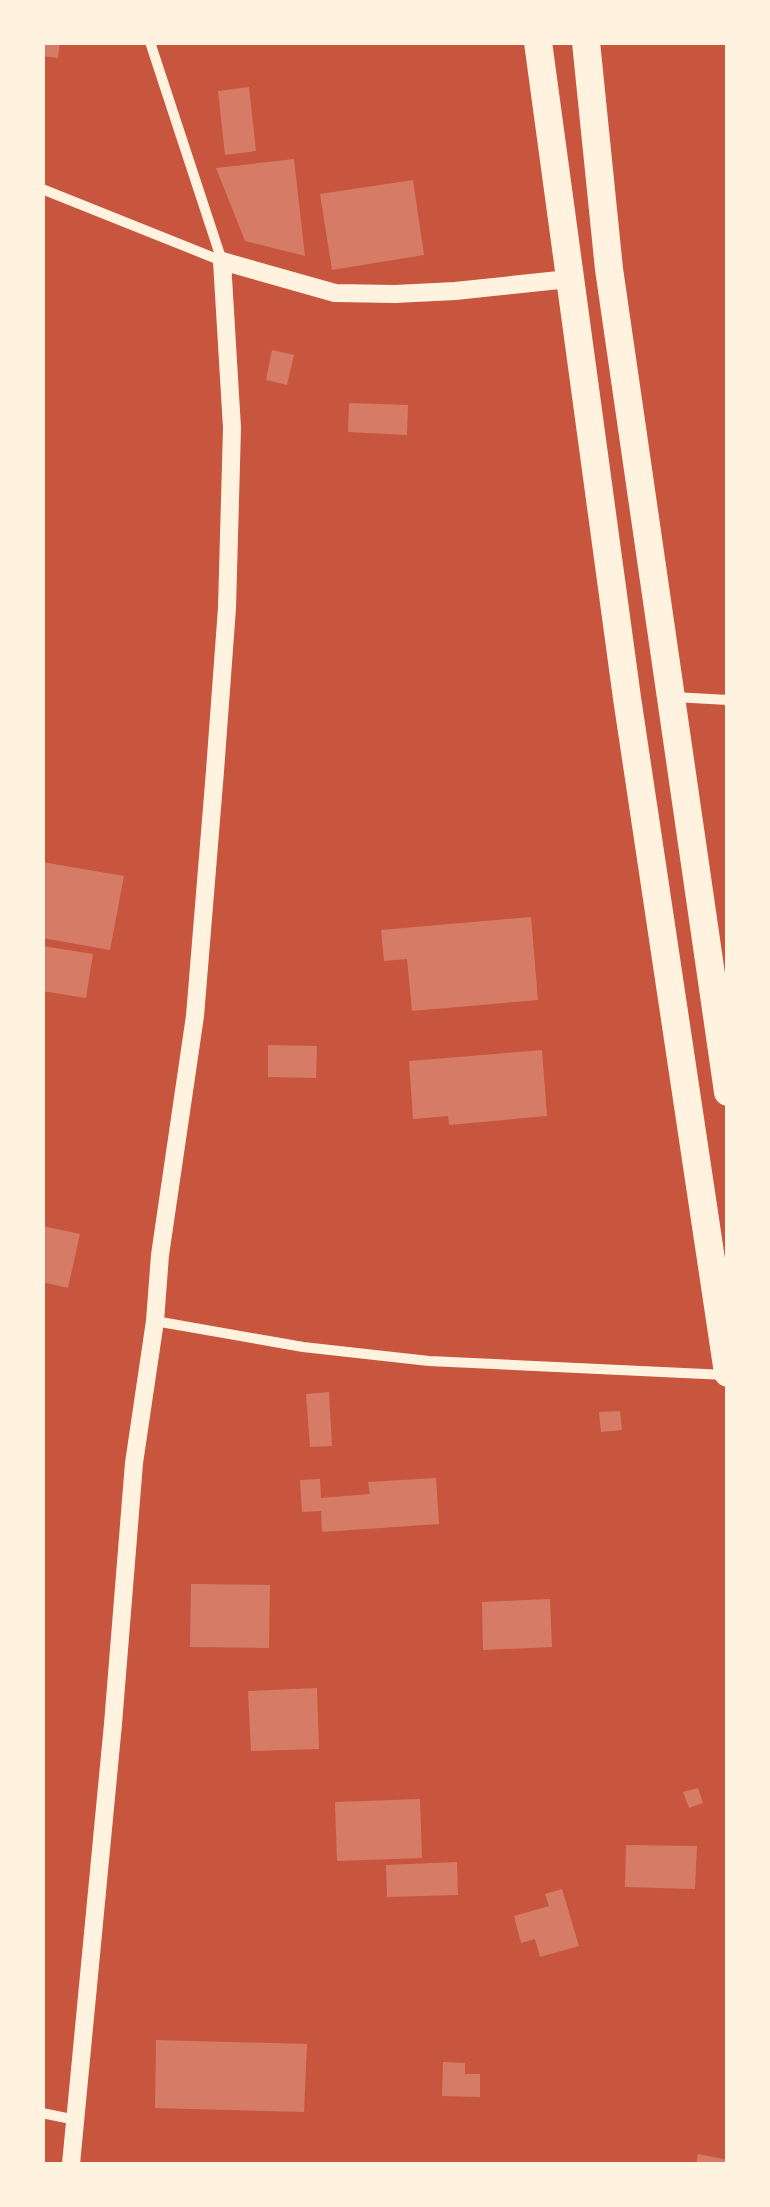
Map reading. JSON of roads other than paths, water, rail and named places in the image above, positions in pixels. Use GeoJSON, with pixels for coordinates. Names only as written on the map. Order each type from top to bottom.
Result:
{"type":"FeatureCollection","features":[{"type":"Feature","properties":{"kind":"highway"},"geometry":{"type":"LineString","coordinates":[[538,42],[630,718],[728,1374]]}},
{"type":"Feature","properties":{"kind":"highway"},"geometry":{"type":"LineString","coordinates":[[586,42],[609,269],[728,1092]]}},
{"type":"Feature","properties":{"kind":"street"},"geometry":{"type":"LineString","coordinates":[[72,2164],[134,1464],[195,1016],[226,608],[232,428],[222,262],[150,42]]}},
{"type":"Feature","properties":{"kind":"street"},"geometry":{"type":"LineString","coordinates":[[42,189],[222,262],[335,293],[456,291],[569,279]]}},
{"type":"Feature","properties":{"kind":"street"},"geometry":{"type":"LineString","coordinates":[[670,697],[728,700]]}},
{"type":"Feature","properties":{"kind":"street"},"geometry":{"type":"LineString","coordinates":[[155,1321],[429,1362],[728,1374]]}},
{"type":"Feature","properties":{"kind":"street"},"geometry":{"type":"LineString","coordinates":[[42,2114],[77,2120]]}}]}
